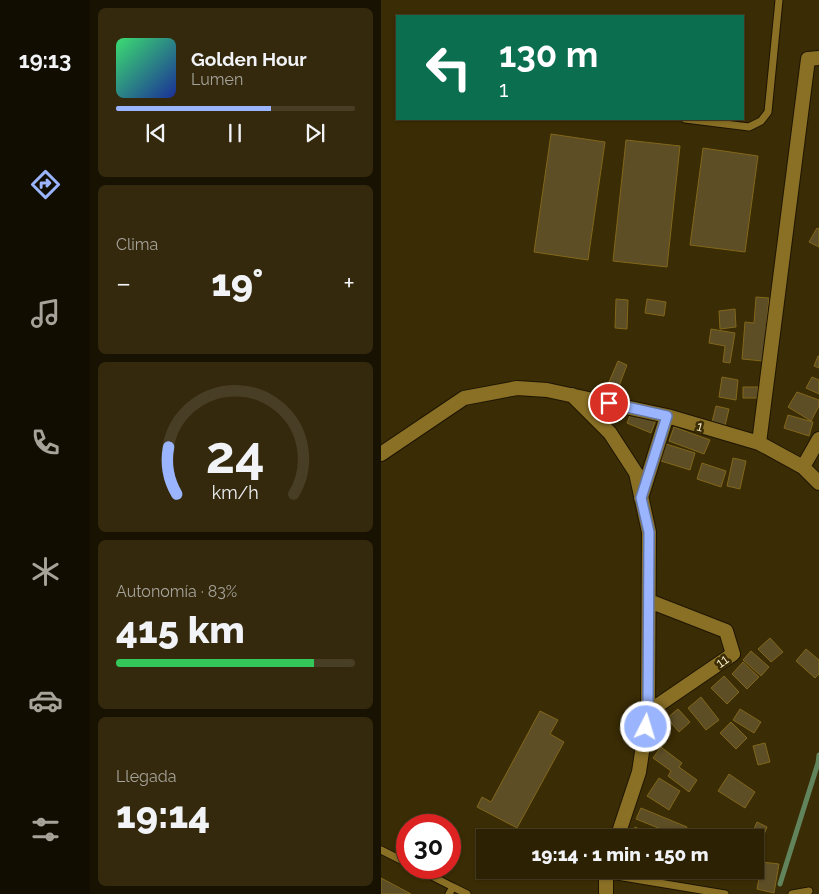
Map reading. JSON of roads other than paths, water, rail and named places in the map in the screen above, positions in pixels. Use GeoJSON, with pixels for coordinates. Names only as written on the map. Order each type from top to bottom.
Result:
{"type":"FeatureCollection","features":[{"type":"Feature","properties":{"kind":"street"},"geometry":{"type":"LineString","coordinates":[[759,443],[808,59],[819,58]]}},
{"type":"Feature","properties":{"kind":"street","name":"1"},"geometry":{"type":"LineString","coordinates":[[381,454],[464,398],[517,388],[571,394],[667,416],[759,443],[803,466],[819,483]]}},
{"type":"Feature","properties":{"kind":"street"},"geometry":{"type":"LineString","coordinates":[[571,394],[611,433],[636,473],[649,532],[648,712],[639,772],[620,829]]}},
{"type":"Feature","properties":{"kind":"street"},"geometry":{"type":"LineString","coordinates":[[641,498],[667,416]]}},
{"type":"Feature","properties":{"kind":"street"},"geometry":{"type":"LineString","coordinates":[[803,466],[819,440]]}},
{"type":"Feature","properties":{"kind":"street","name":"11"},"geometry":{"type":"LineString","coordinates":[[648,712],[733,654],[726,631],[649,601]]}},
{"type":"Feature","properties":{"kind":"street"},"geometry":{"type":"LineString","coordinates":[[606,879],[606,894]]}},
{"type":"Feature","properties":{"kind":"lane"},"geometry":{"type":"LineString","coordinates":[[693,120],[749,127],[765,117],[768,112],[779,0]]}},
{"type":"Feature","properties":{"kind":"lane"},"geometry":{"type":"LineString","coordinates":[[381,850],[396,858]]}},
{"type":"Feature","properties":{"kind":"lane"},"geometry":{"type":"LineString","coordinates":[[432,879],[451,891],[467,894]]}},
{"type":"Feature","properties":{"kind":"lane"},"geometry":{"type":"LineString","coordinates":[[644,879],[725,894]]}},
{"type":"Feature","properties":{"kind":"lane"},"geometry":{"type":"LineString","coordinates":[[792,894],[809,891]]}},
{"type":"Feature","properties":{"kind":"waterway"},"geometry":{"type":"LineString","coordinates":[[780,884],[819,755]]}}]}
